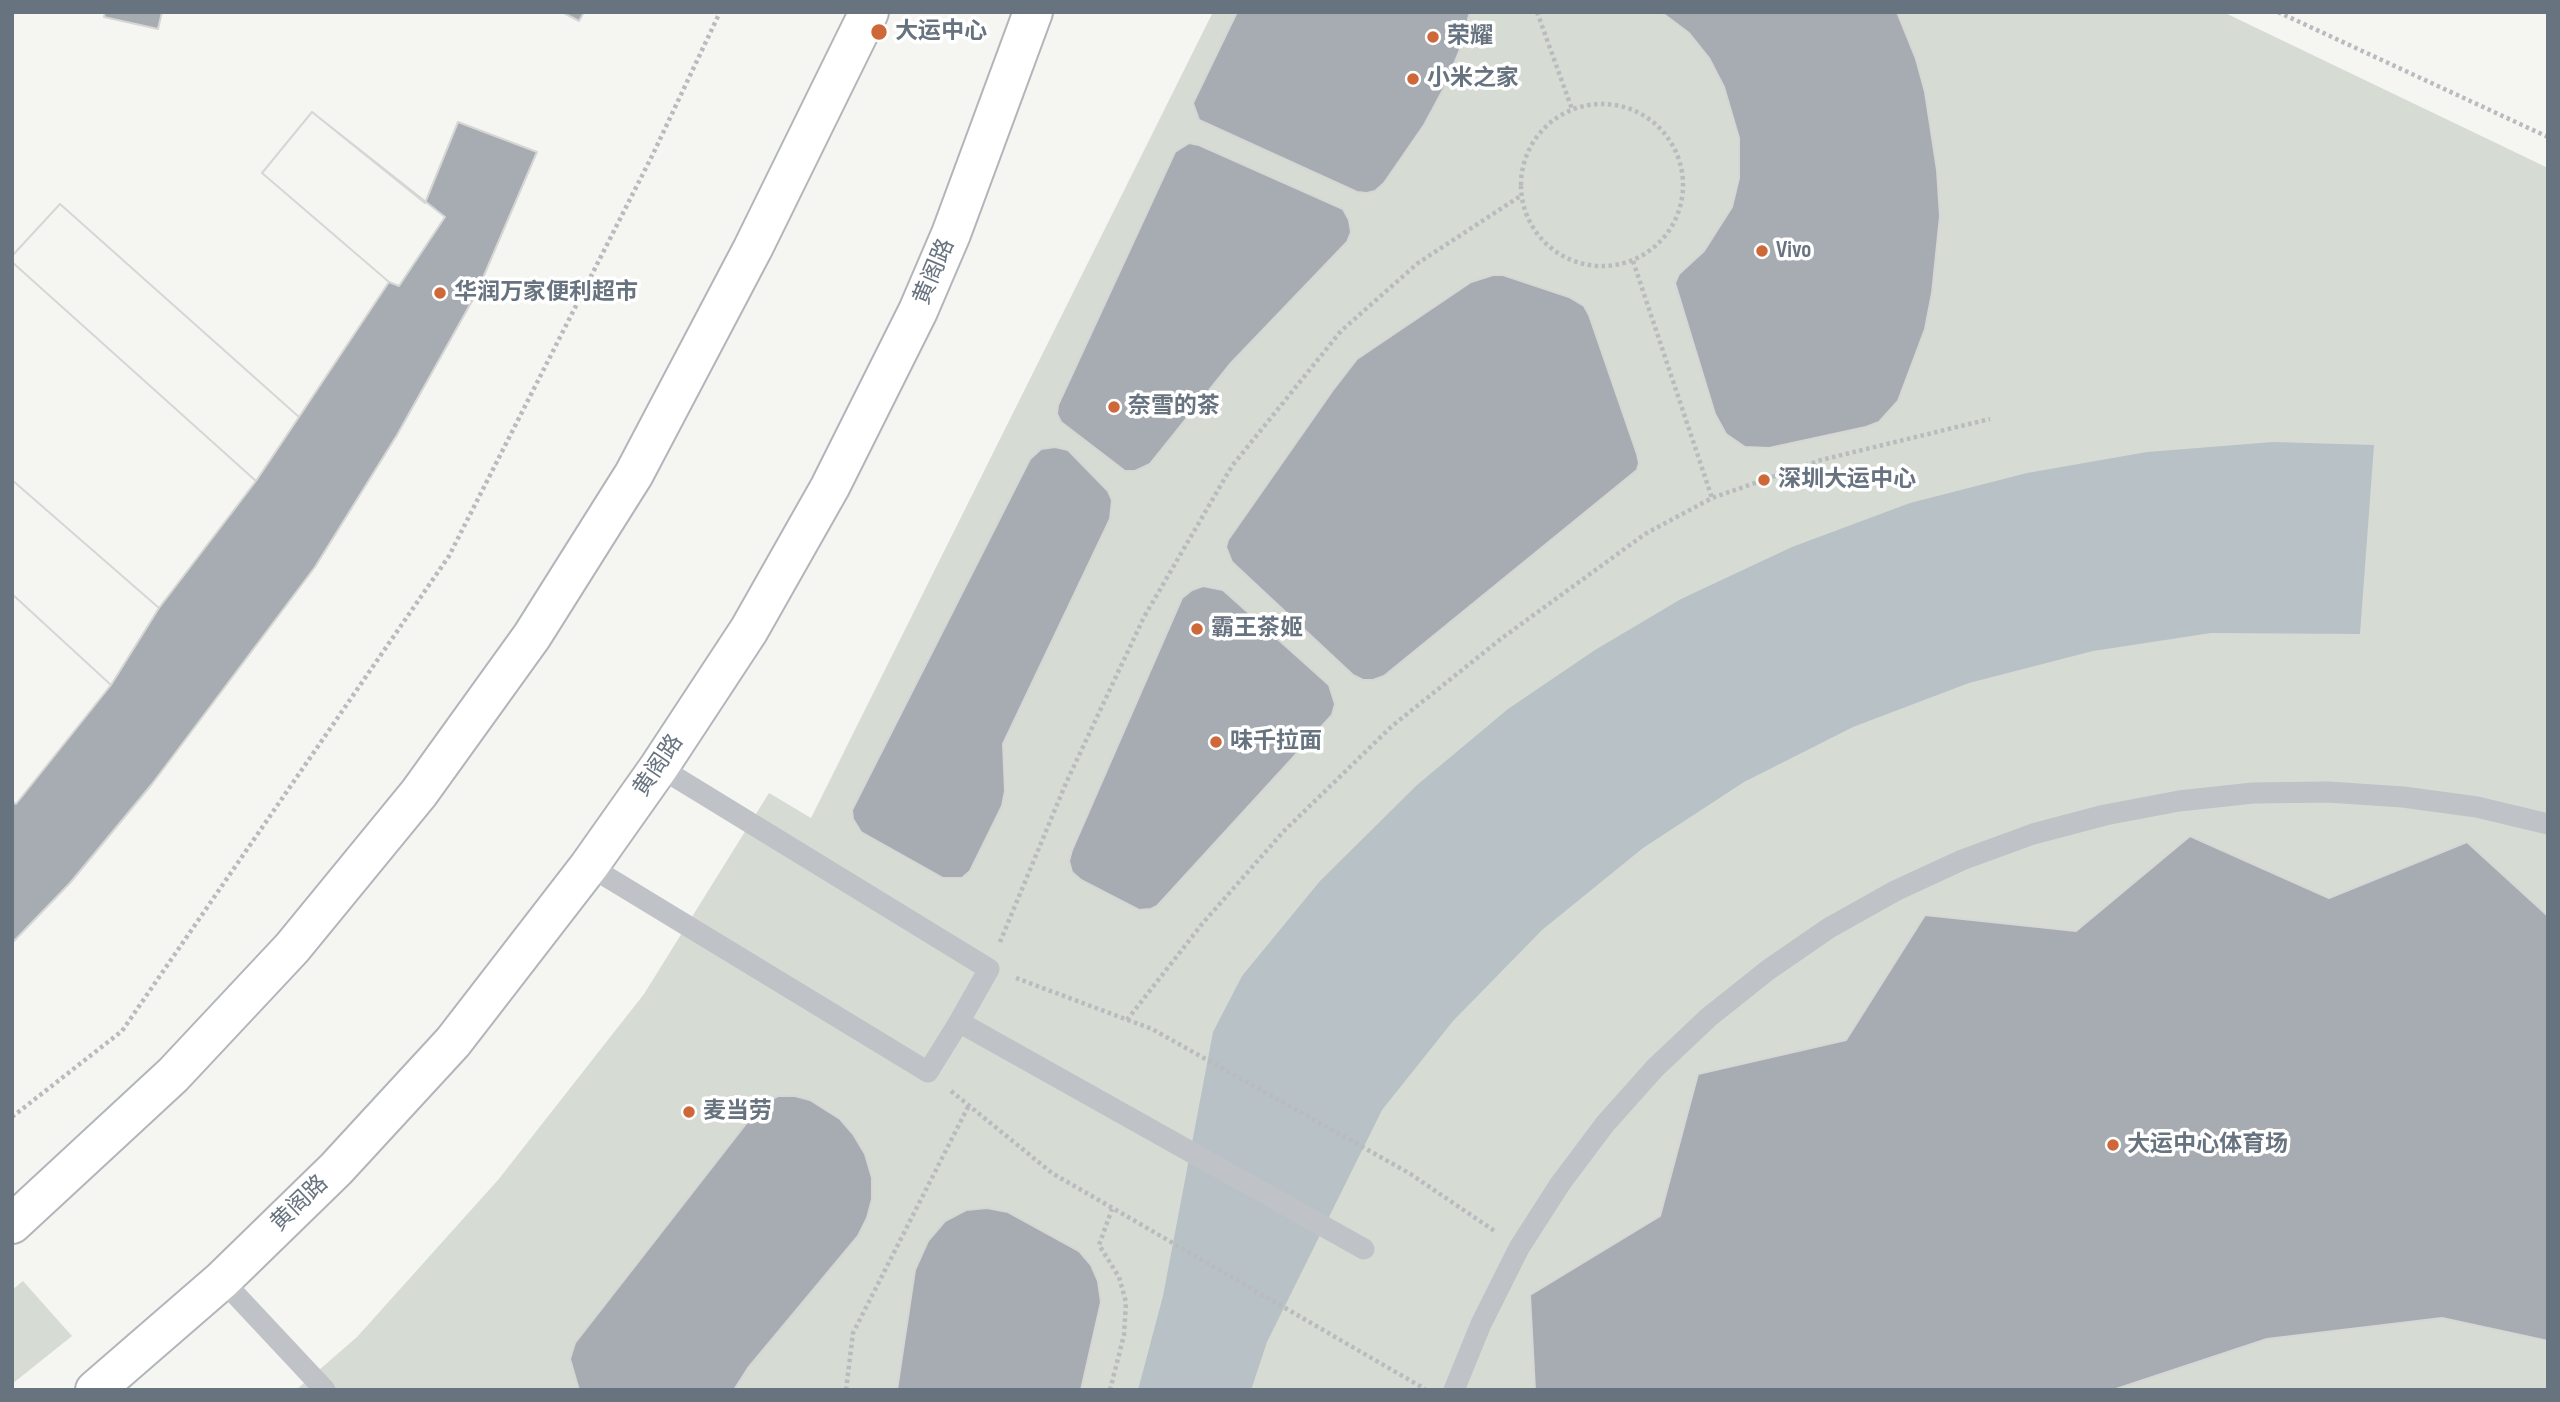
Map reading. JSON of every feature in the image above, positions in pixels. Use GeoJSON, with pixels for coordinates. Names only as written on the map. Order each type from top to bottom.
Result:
{"type":"FeatureCollection","features":[{"type":"Feature","properties":{"kind":"main road"},"geometry":{"type":"LineString","coordinates":[[12,1224],[173,1075],[292,948],[419,793],[532,636],[634,474],[753,248],[869,12]]}},
{"type":"Feature","properties":{"kind":"main road","name":"黄阁路"},"geometry":{"type":"LineString","coordinates":[[95,1390],[222,1280],[336,1169],[453,1042],[589,866],[659,767],[756,618],[830,487],[918,311],[951,234],[1033,12]]}},
{"type":"Feature","properties":{"kind":"lane"},"geometry":{"type":"LineString","coordinates":[[589,866],[928,1072],[989,968],[659,767]]}},
{"type":"Feature","properties":{"kind":"lane"},"geometry":{"type":"LineString","coordinates":[[1454,1390],[1480,1324],[1519,1248],[1560,1184],[1605,1125],[1655,1068],[1709,1017],[1768,970],[1829,928],[1895,891],[1962,860],[2033,834],[2105,815],[2179,801],[2253,793],[2328,792],[2403,797],[2477,807],[2548,824]]}},
{"type":"Feature","properties":{"kind":"lane"},"geometry":{"type":"LineString","coordinates":[[959,1022],[1364,1250]]}},
{"type":"Feature","properties":{"kind":"lane"},"geometry":{"type":"LineString","coordinates":[[222,1280],[326,1390]]}},
{"type":"Feature","properties":{"kind":"path"},"geometry":{"type":"LineString","coordinates":[[12,1117],[122,1031],[449,556],[653,154],[720,12]]}},
{"type":"Feature","properties":{"kind":"path"},"geometry":{"type":"LineString","coordinates":[[1537,12],[1572,109]]}},
{"type":"Feature","properties":{"kind":"path"},"geometry":{"type":"LineString","coordinates":[[2278,12],[2548,137]]}},
{"type":"Feature","properties":{"kind":"path"},"geometry":{"type":"LineString","coordinates":[[1592,104],[1614,104],[1634,110],[1668,136],[1678,154],[1684,196],[1677,217],[1666,235],[1652,250],[1633,261],[1612,266],[1591,266],[1571,260],[1552,249],[1537,234],[1527,215],[1521,195],[1527,152],[1538,134],[1554,119],[1572,109],[1592,104]]}},
{"type":"Feature","properties":{"kind":"path"},"geometry":{"type":"LineString","coordinates":[[1519,1248],[1409,1173],[1152,1029],[989,968],[1066,783],[1144,617],[1232,466],[1341,331],[1418,263],[1521,195]]}},
{"type":"Feature","properties":{"kind":"path"},"geometry":{"type":"LineString","coordinates":[[1633,261],[1712,498]]}},
{"type":"Feature","properties":{"kind":"path"},"geometry":{"type":"LineString","coordinates":[[1128,1020],[1202,924],[1284,831],[1392,726],[1502,638],[1645,534],[1712,498],[1821,460],[1990,419]]}},
{"type":"Feature","properties":{"kind":"path"},"geometry":{"type":"LineString","coordinates":[[928,1072],[1052,1173],[1426,1390]]}},
{"type":"Feature","properties":{"kind":"path"},"geometry":{"type":"LineString","coordinates":[[846,1390],[853,1333],[969,1105]]}},
{"type":"Feature","properties":{"kind":"path"},"geometry":{"type":"LineString","coordinates":[[1110,1390],[1125,1335],[1126,1302],[1119,1277],[1099,1245],[1112,1209]]}},
{"type":"Feature","properties":{"kind":"shaded area","name":"深圳大运中心"},"geometry":{"type":"Polygon","coordinates":[[[1213,12],[2223,12],[2548,168],[2548,1390],[296,1390],[357,1337],[498,1180],[644,994],[769,793],[811,818],[1213,12]]]}},
{"type":"Feature","properties":{"kind":"shaded area"},"geometry":{"type":"Polygon","coordinates":[[[2273,442],[2374,445],[2360,634],[2211,633],[2093,651],[1969,683],[1853,727],[1744,782],[1643,848],[1542,930],[1453,1021],[1382,1110],[1267,1342],[1251,1390],[1138,1390],[1163,1296],[1213,1032],[1242,976],[1320,881],[1417,785],[1508,709],[1595,650],[1681,599],[1792,547],[1910,503],[2027,473],[2147,452],[2273,442]]]}},
{"type":"Feature","properties":{"kind":"shaded area"},"geometry":{"type":"Polygon","coordinates":[[[23,1281],[72,1336],[12,1384],[12,1290],[23,1281]]]}},
{"type":"Feature","properties":{"kind":"building"},"geometry":{"type":"Polygon","coordinates":[[[105,12],[162,12],[158,29],[104,17],[105,12]]]}},
{"type":"Feature","properties":{"kind":"building"},"geometry":{"type":"Polygon","coordinates":[[[562,12],[584,12],[579,21],[562,12]]]}},
{"type":"Feature","properties":{"kind":"building"},"geometry":{"type":"Polygon","coordinates":[[[1237,12],[1470,12],[1459,52],[1424,125],[1384,183],[1375,191],[1367,193],[1357,192],[1199,120],[1193,103],[1237,12]]]}},
{"type":"Feature","properties":{"kind":"building"},"geometry":{"type":"Polygon","coordinates":[[[1661,12],[1897,12],[1916,59],[1925,92],[1937,170],[1940,216],[1932,293],[1925,329],[1898,401],[1879,422],[1769,448],[1745,447],[1726,434],[1715,414],[1675,283],[1679,274],[1704,251],[1732,207],[1739,178],[1739,138],[1724,87],[1709,58],[1689,33],[1661,12]]]}},
{"type":"Feature","properties":{"kind":"building"},"geometry":{"type":"Polygon","coordinates":[[[312,112],[425,203],[458,122],[537,152],[476,294],[397,435],[315,567],[152,784],[70,883],[12,943],[12,801],[16,804],[111,685],[12,594],[12,480],[159,608],[256,481],[12,262],[12,256],[60,204],[299,417],[389,282],[262,173],[312,112]]]}},
{"type":"Feature","properties":{"kind":"building"},"geometry":{"type":"Polygon","coordinates":[[[312,112],[445,217],[399,286],[389,282],[262,173],[312,112]]]}},
{"type":"Feature","properties":{"kind":"building"},"geometry":{"type":"Polygon","coordinates":[[[1189,143],[1199,145],[1343,209],[1351,232],[1347,242],[1231,363],[1150,464],[1135,471],[1125,471],[1061,422],[1057,414],[1058,405],[1175,152],[1189,143]]]}},
{"type":"Feature","properties":{"kind":"building"},"geometry":{"type":"Polygon","coordinates":[[[60,204],[299,417],[256,481],[12,262],[12,256],[60,204]]]}},
{"type":"Feature","properties":{"kind":"building"},"geometry":{"type":"Polygon","coordinates":[[[1493,275],[1503,275],[1569,297],[1584,306],[1637,454],[1637,470],[1384,676],[1363,680],[1353,675],[1232,562],[1226,547],[1228,540],[1357,359],[1471,282],[1493,275]]]}},
{"type":"Feature","properties":{"kind":"building"},"geometry":{"type":"Polygon","coordinates":[[[1055,447],[1068,450],[1108,491],[1112,500],[1110,519],[1003,744],[1005,791],[1002,806],[970,871],[962,878],[943,878],[861,832],[853,819],[852,810],[1030,459],[1041,449],[1055,447]]]}},
{"type":"Feature","properties":{"kind":"building"},"geometry":{"type":"Polygon","coordinates":[[[12,480],[159,608],[111,685],[12,594],[12,480]]]}},
{"type":"Feature","properties":{"kind":"building"},"geometry":{"type":"Polygon","coordinates":[[[1203,586],[1223,590],[1329,685],[1335,704],[1332,715],[1157,906],[1139,910],[1081,880],[1072,872],[1069,861],[1182,598],[1203,586]]]}},
{"type":"Feature","properties":{"kind":"building","name":"大运中心体育场"},"geometry":{"type":"Polygon","coordinates":[[[2190,836],[2329,898],[2467,842],[2548,916],[2548,1341],[2442,1318],[2267,1339],[2113,1390],[1535,1390],[1530,1295],[1660,1216],[1698,1074],[1846,1040],[1925,915],[2076,931],[2190,836]]]}},
{"type":"Feature","properties":{"kind":"building"},"geometry":{"type":"Polygon","coordinates":[[[778,1096],[795,1096],[810,1100],[840,1119],[865,1154],[872,1178],[872,1199],[858,1236],[748,1368],[734,1390],[579,1390],[570,1359],[575,1343],[756,1111],[778,1096]]]}},
{"type":"Feature","properties":{"kind":"building"},"geometry":{"type":"Polygon","coordinates":[[[987,1208],[1008,1212],[1079,1251],[1091,1265],[1098,1281],[1101,1302],[1081,1390],[897,1390],[915,1270],[928,1241],[945,1221],[966,1210],[987,1208]]]}},
{"type":"Feature","properties":{"kind":"place","name":"大运中心"},"geometry":{"type":"Point","coordinates":[879,32]}},
{"type":"Feature","properties":{"kind":"place","name":"荣耀"},"geometry":{"type":"Point","coordinates":[1433,37]}},
{"type":"Feature","properties":{"kind":"place","name":"小米之家"},"geometry":{"type":"Point","coordinates":[1413,79]}},
{"type":"Feature","properties":{"kind":"place","name":"Vivo"},"geometry":{"type":"Point","coordinates":[1762,251]}},
{"type":"Feature","properties":{"kind":"place","name":"华润万家便利超市"},"geometry":{"type":"Point","coordinates":[440,293]}},
{"type":"Feature","properties":{"kind":"place","name":"奈雪的茶"},"geometry":{"type":"Point","coordinates":[1114,407]}},
{"type":"Feature","properties":{"kind":"place","name":"深圳大运中心"},"geometry":{"type":"Point","coordinates":[1764,480]}},
{"type":"Feature","properties":{"kind":"place","name":"霸王茶姬"},"geometry":{"type":"Point","coordinates":[1197,629]}},
{"type":"Feature","properties":{"kind":"place","name":"味千拉面"},"geometry":{"type":"Point","coordinates":[1216,742]}},
{"type":"Feature","properties":{"kind":"place","name":"麦当劳"},"geometry":{"type":"Point","coordinates":[689,1112]}},
{"type":"Feature","properties":{"kind":"place","name":"大运中心体育场"},"geometry":{"type":"Point","coordinates":[2113,1145]}}]}
